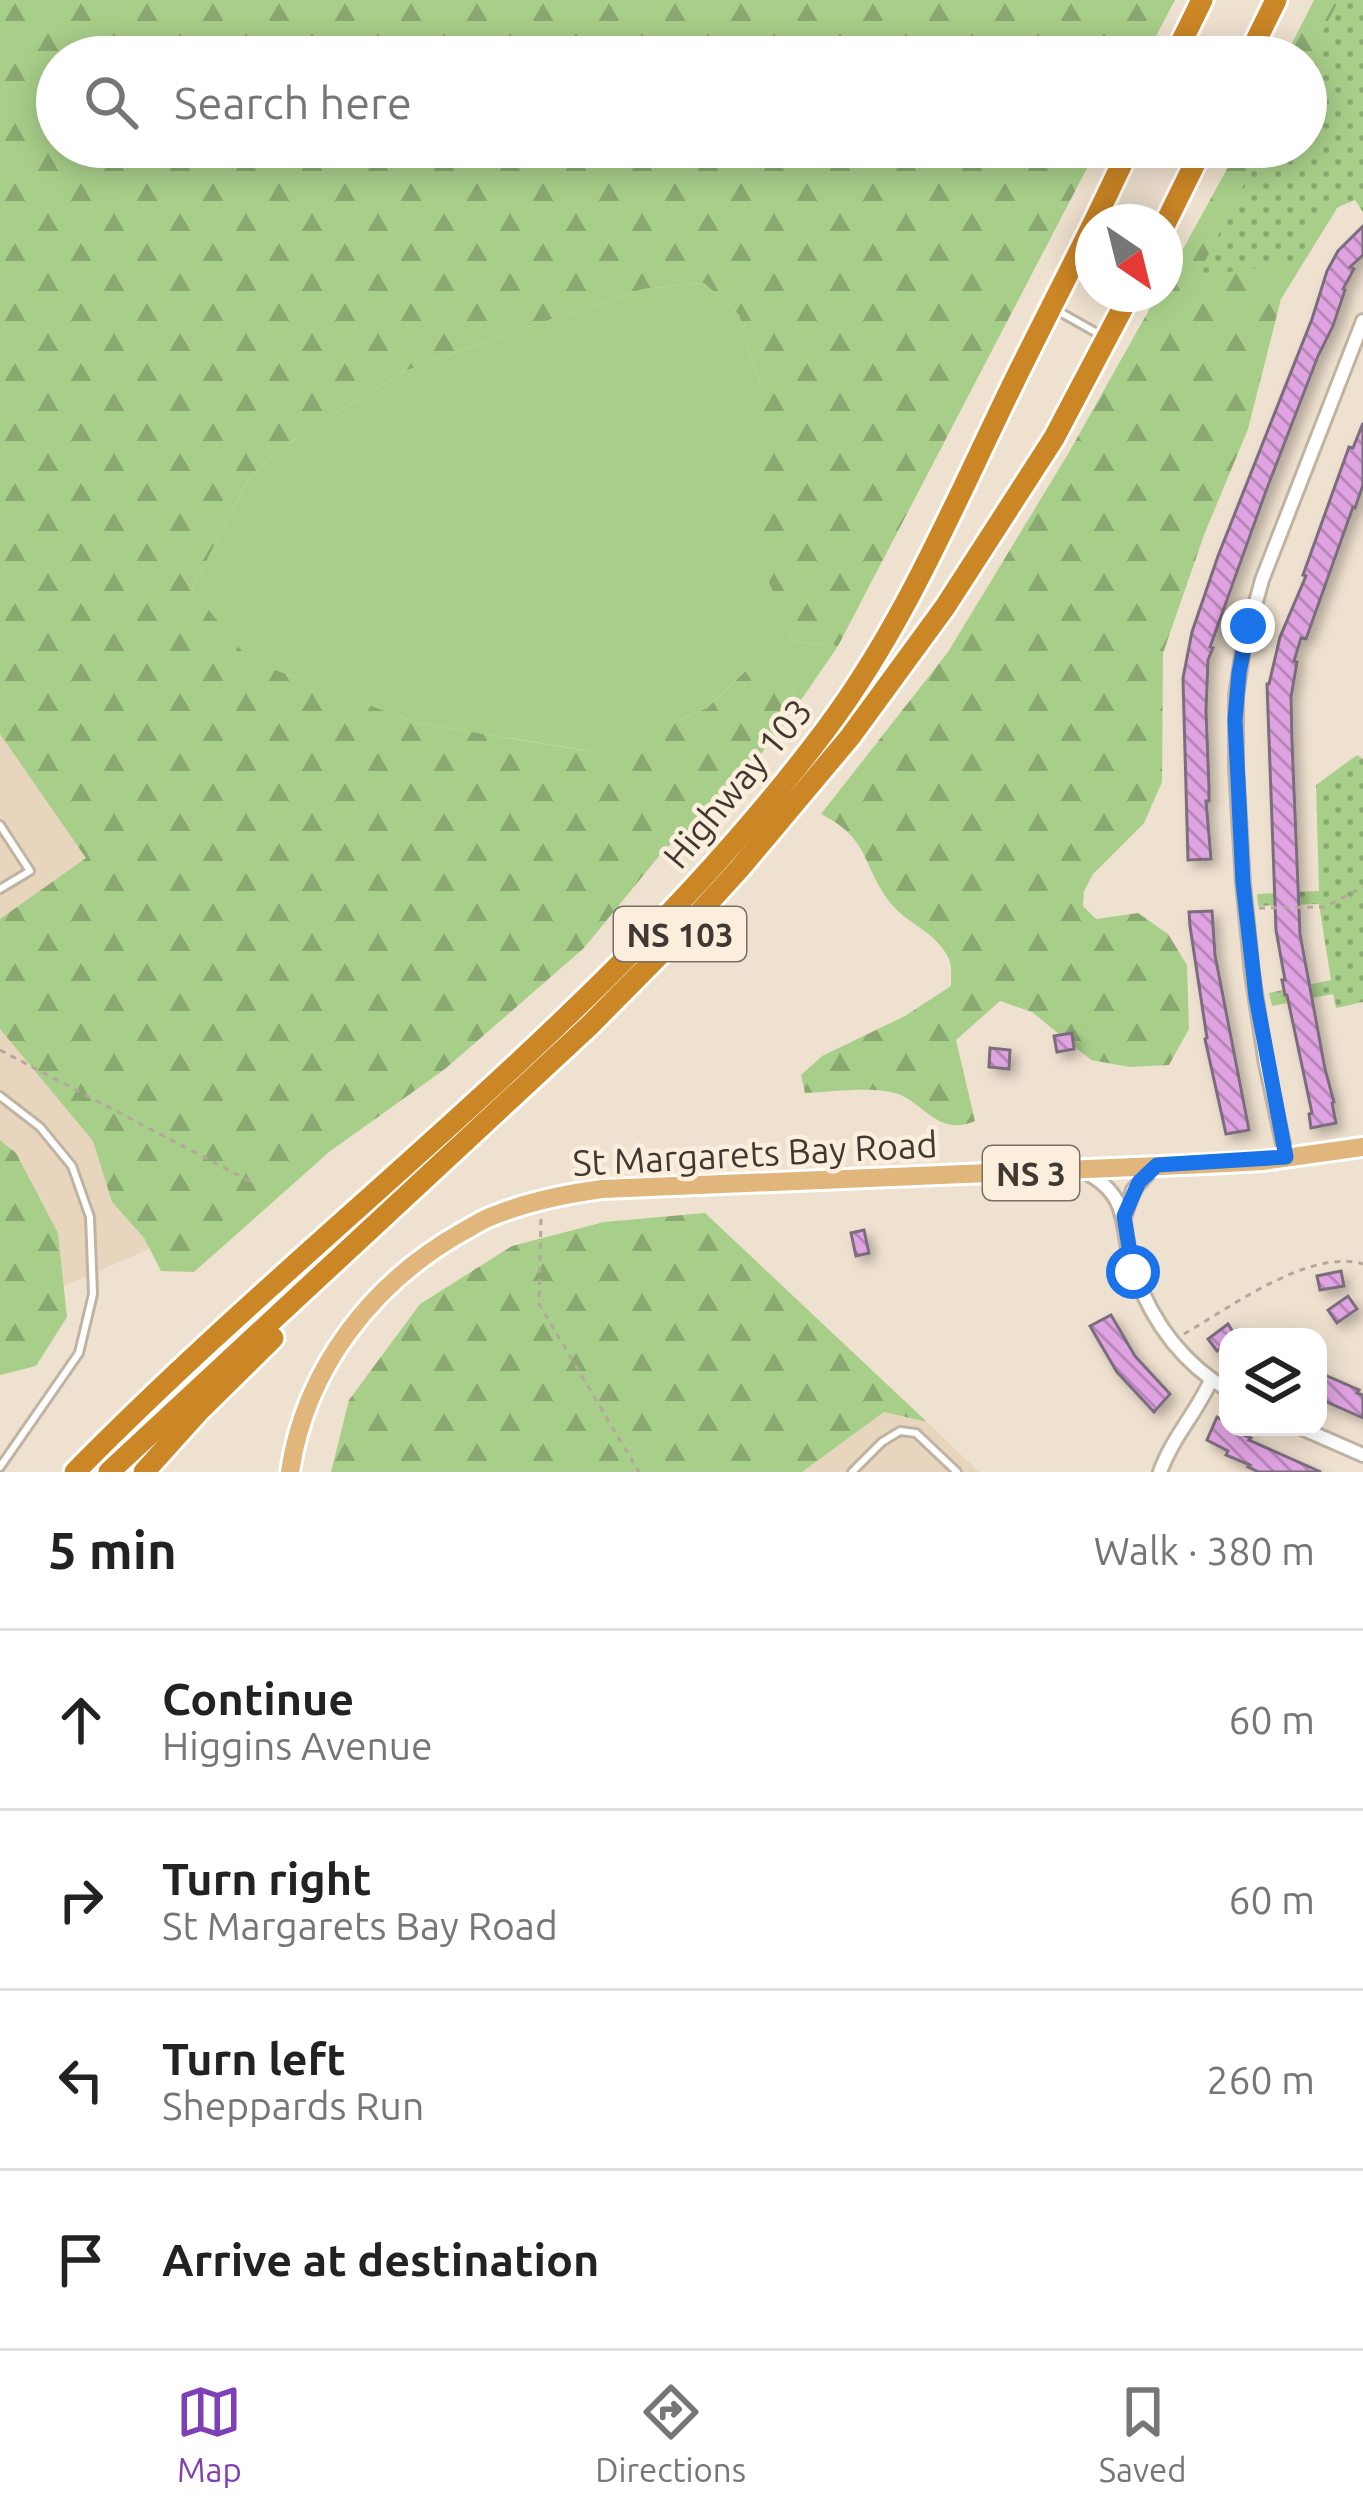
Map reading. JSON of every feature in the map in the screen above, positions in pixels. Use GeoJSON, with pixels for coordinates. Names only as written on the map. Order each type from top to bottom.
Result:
{"type":"FeatureCollection","features":[{"type":"Feature","properties":{"kind":"highway"},"geometry":{"type":"LineString","coordinates":[[1184,36],[1202,0]]}},
{"type":"Feature","properties":{"kind":"highway"},"geometry":{"type":"LineString","coordinates":[[1258,36],[1276,0]]}},
{"type":"Feature","properties":{"kind":"highway","name":"Highway 103"},"geometry":{"type":"LineString","coordinates":[[1103,204],[1120,168]]}},
{"type":"Feature","properties":{"kind":"highway"},"geometry":{"type":"LineString","coordinates":[[1175,204],[1193,168]]}},
{"type":"Feature","properties":{"kind":"highway","name":"Highway 103"},"geometry":{"type":"LineString","coordinates":[[75,1472],[590,994],[758,815],[826,729],[883,645],[1075,261]]}},
{"type":"Feature","properties":{"kind":"highway","name":"Highway 103"},"geometry":{"type":"LineString","coordinates":[[110,1472],[510,1100],[682,932],[850,737],[923,639],[1060,427],[1121,312]]}},
{"type":"Feature","properties":{"kind":"highway"},"geometry":{"type":"LineString","coordinates":[[144,1472],[199,1411],[500,1118],[510,1100]]}},
{"type":"Feature","properties":{"kind":"highway"},"geometry":{"type":"LineString","coordinates":[[58,1472],[123,1413],[145,1403]]}},
{"type":"Feature","properties":{"kind":"main road","name":"St Margarets Bay Road"},"geometry":{"type":"LineString","coordinates":[[290,1472],[295,1439],[322,1374],[376,1297],[449,1240],[490,1216],[541,1199],[626,1187],[992,1175],[1286,1157],[1363,1147]]}},
{"type":"Feature","properties":{"kind":"street"},"geometry":{"type":"LineString","coordinates":[[1286,1157],[1256,997],[1245,908],[1236,696],[1262,580],[1363,321]]}},
{"type":"Feature","properties":{"kind":"street"},"geometry":{"type":"LineString","coordinates":[[1124,1216],[1139,1182],[1157,1165]]}},
{"type":"Feature","properties":{"kind":"street"},"geometry":{"type":"LineString","coordinates":[[1077,1169],[1110,1189],[1124,1216],[1133,1272],[1153,1314],[1187,1360],[1219,1385]]}},
{"type":"Feature","properties":{"kind":"street"},"geometry":{"type":"LineString","coordinates":[[1160,1472],[1211,1380]]}},
{"type":"Feature","properties":{"kind":"street"},"geometry":{"type":"LineString","coordinates":[[1320,1436],[1363,1455]]}},
{"type":"Feature","properties":{"kind":"lane"},"geometry":{"type":"LineString","coordinates":[[1052,308],[1107,339]]}},
{"type":"Feature","properties":{"kind":"lane"},"geometry":{"type":"LineString","coordinates":[[0,825],[31,871],[0,889]]}},
{"type":"Feature","properties":{"kind":"lane"},"geometry":{"type":"LineString","coordinates":[[0,1096],[40,1127],[72,1166],[90,1217],[93,1294],[79,1353],[0,1467]]}},
{"type":"Feature","properties":{"kind":"lane"},"geometry":{"type":"LineString","coordinates":[[852,1472],[900,1431],[916,1433],[957,1472]]}},
{"type":"Feature","properties":{"kind":"path"},"geometry":{"type":"LineString","coordinates":[[1245,908],[1325,907],[1363,887]]}},
{"type":"Feature","properties":{"kind":"path"},"geometry":{"type":"LineString","coordinates":[[0,1050],[251,1182]]}},
{"type":"Feature","properties":{"kind":"path"},"geometry":{"type":"LineString","coordinates":[[541,1199],[539,1304],[639,1472]]}},
{"type":"Feature","properties":{"kind":"path"},"geometry":{"type":"LineString","coordinates":[[1172,1341],[1289,1273],[1340,1262],[1363,1264]]}},
{"type":"Feature","properties":{"kind":"shaded area"},"geometry":{"type":"Polygon","coordinates":[[[0,734],[87,858],[0,919],[0,734]]]}},
{"type":"Feature","properties":{"kind":"shaded area"},"geometry":{"type":"Polygon","coordinates":[[[0,1029],[94,1141],[112,1202],[149,1249],[64,1286],[58,1233],[16,1153],[0,1140],[0,1029]]]}},
{"type":"Feature","properties":{"kind":"shaded area"},"geometry":{"type":"Polygon","coordinates":[[[884,1412],[927,1422],[979,1472],[802,1472],[884,1412]]]}},
{"type":"Feature","properties":{"kind":"green space"},"geometry":{"type":"Polygon","coordinates":[[[0,0],[1175,0],[1156,36],[36,36],[36,168],[1087,168],[838,646],[792,641],[760,559],[760,384],[739,315],[704,283],[643,289],[405,371],[294,439],[250,476],[192,589],[249,660],[417,723],[588,751],[707,708],[755,662],[783,668],[795,688],[781,729],[726,797],[664,850],[584,948],[445,1069],[329,1152],[194,1272],[161,1271],[144,1238],[112,1202],[93,1141],[0,1029],[0,919],[86,858],[0,734],[0,0]]]}},
{"type":"Feature","properties":{"kind":"green space"},"geometry":{"type":"Polygon","coordinates":[[[1314,0],[1363,0],[1363,140],[1336,210],[1281,299],[1248,429],[1163,653],[1162,782],[1144,823],[1093,874],[1084,891],[1083,906],[1096,919],[1138,913],[1168,934],[1187,965],[1189,1029],[1169,1065],[1130,1067],[1091,1060],[1032,1012],[1000,1001],[956,1040],[975,1121],[961,1125],[939,1121],[891,1092],[805,1093],[801,1075],[822,1056],[905,1016],[951,986],[944,950],[894,907],[850,834],[821,814],[948,652],[1148,312],[1183,312],[1183,249],[1227,168],[1327,168],[1327,36],[1296,36],[1314,0]]]}},
{"type":"Feature","properties":{"kind":"green space"},"geometry":{"type":"Polygon","coordinates":[[[1339,0],[1363,0],[1363,212],[1355,200],[1317,216],[1300,261],[1197,277],[1252,168],[1327,168],[1327,36],[1320,36],[1339,0]]]}},
{"type":"Feature","properties":{"kind":"green space"},"geometry":{"type":"Polygon","coordinates":[[[704,283],[739,315],[760,384],[761,560],[792,641],[838,646],[781,729],[795,688],[755,662],[707,708],[589,751],[417,723],[248,660],[192,589],[250,476],[294,439],[405,371],[643,289],[704,283]]]}},
{"type":"Feature","properties":{"kind":"green space"},"geometry":{"type":"Polygon","coordinates":[[[1357,755],[1363,759],[1363,1002],[1336,1008],[1333,994],[1272,1006],[1269,993],[1331,980],[1319,904],[1258,906],[1257,894],[1319,891],[1316,785],[1357,755]]]}},
{"type":"Feature","properties":{"kind":"green space"},"geometry":{"type":"Polygon","coordinates":[[[0,1140],[16,1153],[58,1233],[67,1317],[36,1366],[0,1375],[0,1140]]]}},
{"type":"Feature","properties":{"kind":"green space"},"geometry":{"type":"Polygon","coordinates":[[[705,1213],[927,1422],[884,1412],[802,1472],[331,1472],[349,1400],[420,1304],[512,1246],[604,1222],[705,1213]]]}},
{"type":"Feature","properties":{"kind":"building"},"geometry":{"type":"Polygon","coordinates":[[[1363,226],[1363,255],[1350,267],[1354,269],[1333,326],[1210,647],[1206,801],[1211,859],[1188,860],[1183,678],[1192,632],[1327,271],[1338,251],[1363,226]]]}},
{"type":"Feature","properties":{"kind":"building"},"geometry":{"type":"Polygon","coordinates":[[[1363,423],[1363,485],[1306,639],[1301,638],[1291,697],[1300,934],[1336,1123],[1311,1128],[1276,930],[1267,684],[1349,447],[1353,448],[1363,423]]]}},
{"type":"Feature","properties":{"kind":"building"},"geometry":{"type":"Polygon","coordinates":[[[1212,911],[1215,955],[1249,1130],[1226,1134],[1205,1039],[1189,912],[1212,911]]]}},
{"type":"Feature","properties":{"kind":"building"},"geometry":{"type":"Polygon","coordinates":[[[1072,1033],[1074,1049],[1057,1052],[1054,1036],[1072,1033]]]}},
{"type":"Feature","properties":{"kind":"building"},"geometry":{"type":"Polygon","coordinates":[[[990,1048],[1010,1050],[1009,1069],[989,1067],[990,1048]]]}},
{"type":"Feature","properties":{"kind":"building"},"geometry":{"type":"Polygon","coordinates":[[[864,1230],[869,1253],[856,1256],[851,1233],[864,1230]]]}},
{"type":"Feature","properties":{"kind":"building"},"geometry":{"type":"Polygon","coordinates":[[[1341,1271],[1344,1286],[1320,1290],[1317,1276],[1341,1271]]]}},
{"type":"Feature","properties":{"kind":"building"},"geometry":{"type":"Polygon","coordinates":[[[1348,1296],[1357,1309],[1337,1323],[1328,1310],[1348,1296]]]}},
{"type":"Feature","properties":{"kind":"building"},"geometry":{"type":"Polygon","coordinates":[[[1111,1315],[1135,1356],[1170,1394],[1154,1412],[1117,1372],[1090,1326],[1111,1315]]]}},
{"type":"Feature","properties":{"kind":"building"},"geometry":{"type":"Polygon","coordinates":[[[1219,1331],[1219,1350],[1217,1351],[1208,1339],[1219,1331]]]}},
{"type":"Feature","properties":{"kind":"building"},"geometry":{"type":"Polygon","coordinates":[[[1327,1376],[1359,1390],[1363,1418],[1327,1402],[1327,1376]]]}},
{"type":"Feature","properties":{"kind":"building"},"geometry":{"type":"Polygon","coordinates":[[[1217,1417],[1219,1436],[1246,1436],[1321,1472],[1259,1472],[1207,1440],[1217,1417]]]}},
{"type":"Feature","properties":{"kind":"route"},"geometry":{"type":"LineString","coordinates":[[1133,1272],[1124,1216],[1145,1174],[1157,1165],[1286,1157],[1266,1064],[1243,883],[1235,720],[1248,626]]}}]}
